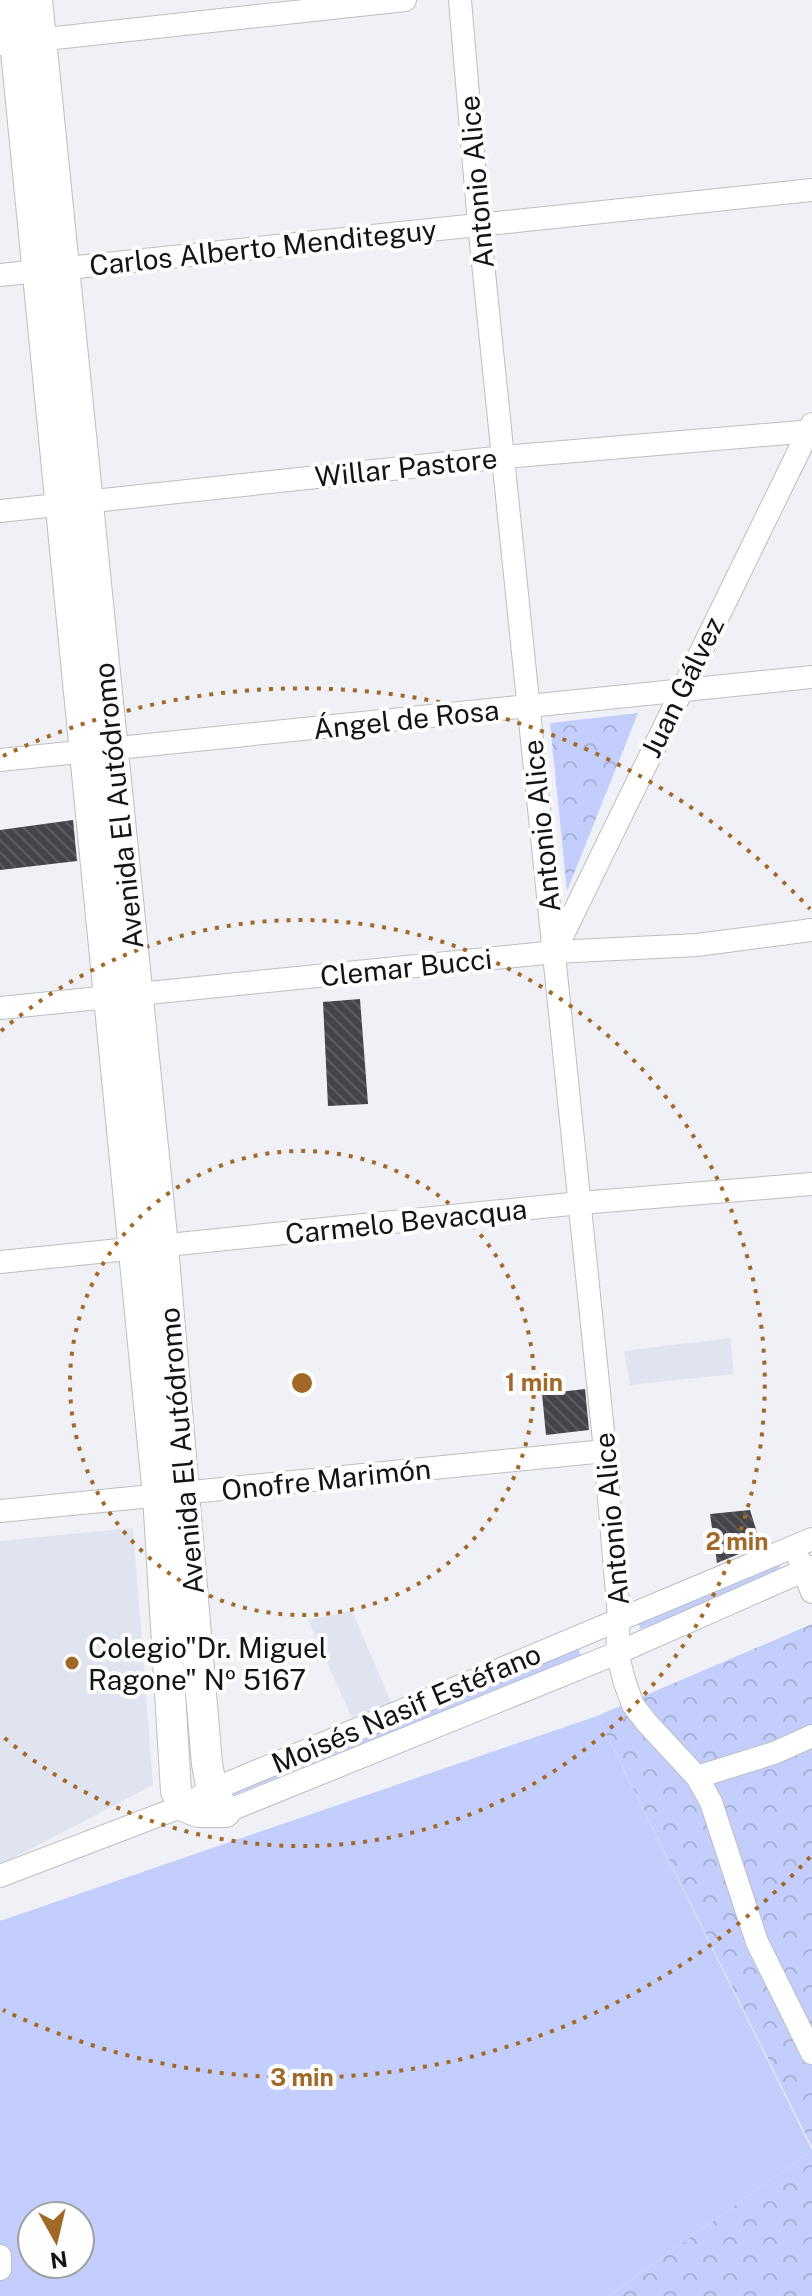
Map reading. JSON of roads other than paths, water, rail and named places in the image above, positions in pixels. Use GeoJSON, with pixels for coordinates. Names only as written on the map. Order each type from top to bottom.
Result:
{"type":"FeatureCollection","features":[{"type":"Feature","properties":{"kind":"street","name":"Avenida El Autódromo"},"geometry":{"type":"LineString","coordinates":[[11,0],[51,270],[72,503],[84,751],[123,995],[172,1494],[207,1764],[219,1801]]}},
{"type":"Feature","properties":{"kind":"street","name":"Avenida El Autódromo"},"geometry":{"type":"LineString","coordinates":[[19,42],[37,0]]}},
{"type":"Feature","properties":{"kind":"street"},"geometry":{"type":"LineString","coordinates":[[19,42],[405,0]]}},
{"type":"Feature","properties":{"kind":"street","name":"Antonio Alice"},"geometry":{"type":"LineString","coordinates":[[460,0],[527,707],[605,1451],[619,1617],[617,1653]]}},
{"type":"Feature","properties":{"kind":"street","name":"Carlos Alberto Menditeguy"},"geometry":{"type":"LineString","coordinates":[[0,275],[812,190]]}},
{"type":"Feature","properties":{"kind":"street","name":"Willar Pastore"},"geometry":{"type":"LineString","coordinates":[[0,511],[504,457],[811,428]]}},
{"type":"Feature","properties":{"kind":"street","name":"Juan Gálvez"},"geometry":{"type":"LineString","coordinates":[[555,952],[678,693],[811,428]]}},
{"type":"Feature","properties":{"kind":"street","name":"Avenida El Autódromo"},"geometry":{"type":"LineString","coordinates":[[72,503],[114,748],[123,995]]}},
{"type":"Feature","properties":{"kind":"street","name":"Ángel de Rosa"},"geometry":{"type":"LineString","coordinates":[[0,760],[812,677]]}},
{"type":"Feature","properties":{"kind":"street","name":"Clemar Bucci"},"geometry":{"type":"LineString","coordinates":[[0,1008],[555,952],[697,945],[812,930]]}},
{"type":"Feature","properties":{"kind":"street","name":"Carmelo Bevacqua"},"geometry":{"type":"LineString","coordinates":[[0,1262],[580,1203],[812,1184]]}},
{"type":"Feature","properties":{"kind":"street","name":"Onofre Marimón"},"geometry":{"type":"LineString","coordinates":[[0,1511],[605,1451]]}},
{"type":"Feature","properties":{"kind":"street","name":"Avenida El Autódromo"},"geometry":{"type":"LineString","coordinates":[[172,1494],[176,1791],[183,1806]]}},
{"type":"Feature","properties":{"kind":"street"},"geometry":{"type":"LineString","coordinates":[[803,1543],[812,1592]]}},
{"type":"Feature","properties":{"kind":"street","name":"Moisés Nasif Estéfano"},"geometry":{"type":"LineString","coordinates":[[219,1801],[619,1617],[803,1543]]}},
{"type":"Feature","properties":{"kind":"street","name":"Moisés Nasif Estéfano"},"geometry":{"type":"LineString","coordinates":[[219,1801],[617,1653],[808,1568]]}},
{"type":"Feature","properties":{"kind":"street"},"geometry":{"type":"LineString","coordinates":[[617,1653],[633,1705],[697,1777],[711,1802],[757,1942],[812,2053]]}},
{"type":"Feature","properties":{"kind":"street"},"geometry":{"type":"LineString","coordinates":[[697,1777],[774,1753],[812,1736]]}},
{"type":"Feature","properties":{"kind":"street"},"geometry":{"type":"LineString","coordinates":[[0,1876],[183,1806],[198,1812],[219,1801]]}},
{"type":"Feature","properties":{"kind":"street"},"geometry":{"type":"LineString","coordinates":[[0,2256],[0,2269]]}},
{"type":"Feature","properties":{"kind":"place","name":"Colegio\"Dr. Miguel Ragone\" Nº 5167"},"geometry":{"type":"Point","coordinates":[72,1663]}}]}
